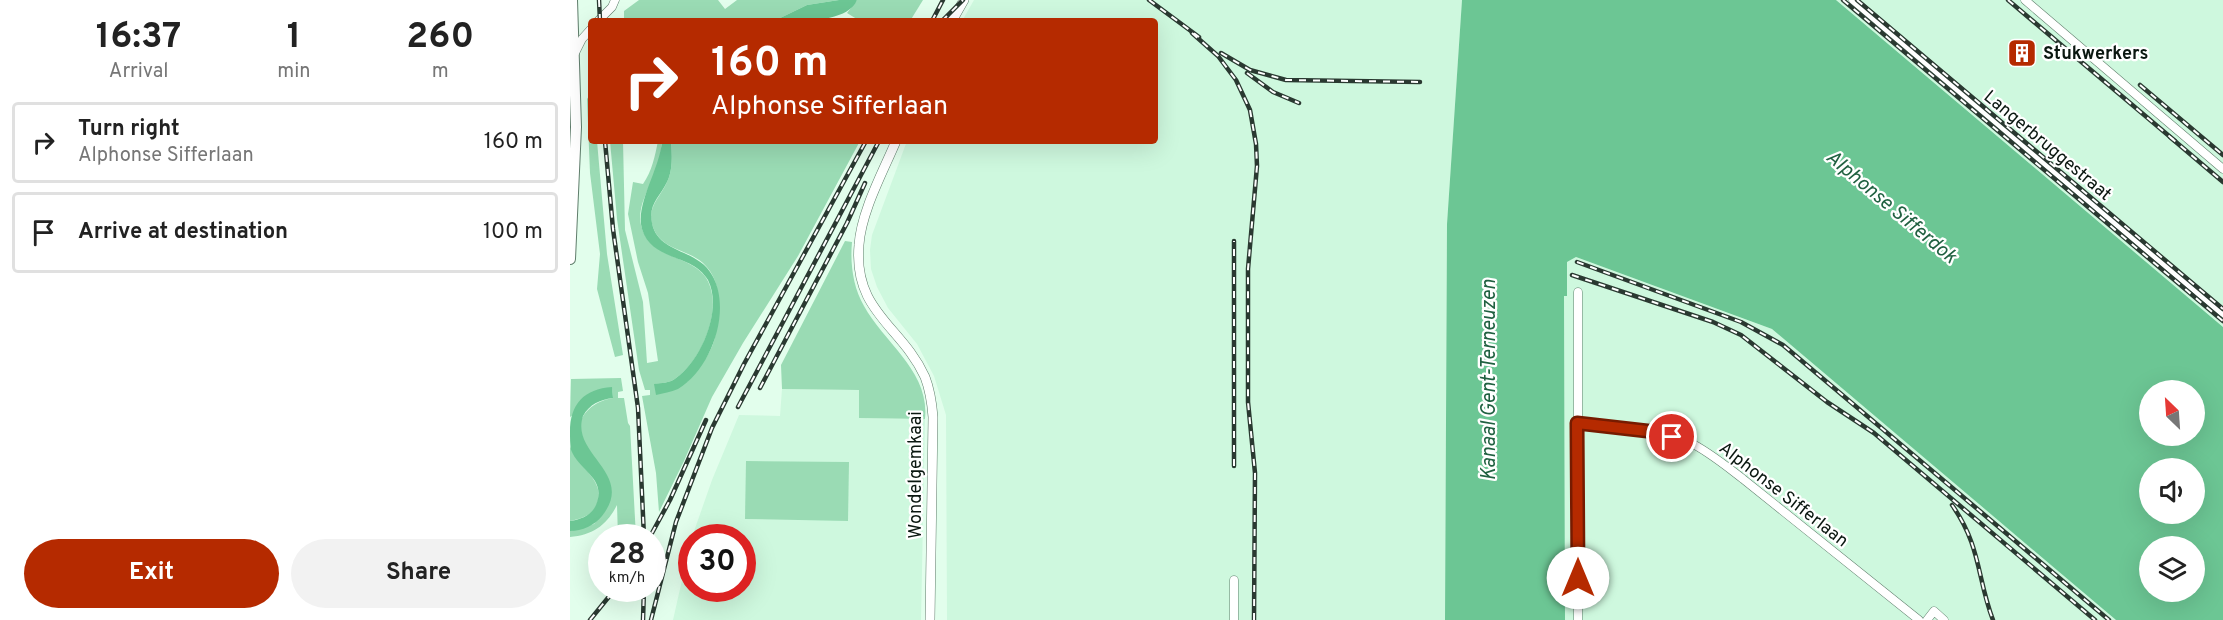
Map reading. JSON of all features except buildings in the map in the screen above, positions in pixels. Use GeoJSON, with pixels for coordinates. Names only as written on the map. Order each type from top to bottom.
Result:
{"type":"FeatureCollection","features":[{"type":"Feature","properties":{"kind":"highway"},"geometry":{"type":"LineString","coordinates":[[570,259],[576,127],[572,58],[572,0]]}},
{"type":"Feature","properties":{"kind":"main road"},"geometry":{"type":"LineString","coordinates":[[954,18],[964,0]]}},
{"type":"Feature","properties":{"kind":"main road","name":"Wondelgemkaai"},"geometry":{"type":"LineString","coordinates":[[895,144],[861,233],[859,267],[861,280],[870,303],[913,357],[925,378],[930,395],[933,417],[930,620]]}},
{"type":"Feature","properties":{"kind":"street","name":"Langerbruggestraat"},"geometry":{"type":"LineString","coordinates":[[1853,0],[2223,313]]}},
{"type":"Feature","properties":{"kind":"street"},"geometry":{"type":"LineString","coordinates":[[2025,0],[2223,169]]}},
{"type":"Feature","properties":{"kind":"street"},"geometry":{"type":"LineString","coordinates":[[601,18],[616,1]]}},
{"type":"Feature","properties":{"kind":"street"},"geometry":{"type":"LineString","coordinates":[[573,27],[580,33],[588,31]]}},
{"type":"Feature","properties":{"kind":"street"},"geometry":{"type":"LineString","coordinates":[[572,58],[588,33]]}},
{"type":"Feature","properties":{"kind":"street"},"geometry":{"type":"LineString","coordinates":[[1578,292],[1578,620]]}},
{"type":"Feature","properties":{"kind":"street","name":"Alphonse Sifferlaan"},"geometry":{"type":"LineString","coordinates":[[1577,423],[1656,432],[1689,442],[1720,461],[1919,620]]}},
{"type":"Feature","properties":{"kind":"street"},"geometry":{"type":"LineString","coordinates":[[1234,580],[1234,620]]}},
{"type":"Feature","properties":{"kind":"street"},"geometry":{"type":"LineString","coordinates":[[1927,620],[1934,611],[1944,620]]}},
{"type":"Feature","properties":{"kind":"shaded area"},"geometry":{"type":"Polygon","coordinates":[[[639,0],[718,0],[725,9],[737,0],[839,0],[807,5],[780,18],[624,18],[624,11],[639,0]]]}},
{"type":"Feature","properties":{"kind":"shaded area"},"geometry":{"type":"Polygon","coordinates":[[[857,0],[923,0],[912,18],[855,18],[847,13],[857,0]]]}},
{"type":"Feature","properties":{"kind":"shaded area"},"geometry":{"type":"Polygon","coordinates":[[[974,0],[1462,0],[1447,224],[1445,620],[947,620],[946,415],[934,376],[917,344],[888,308],[871,269],[872,235],[906,144],[1158,144],[1158,18],[964,18],[974,0]]]}},
{"type":"Feature","properties":{"kind":"shaded area"},"geometry":{"type":"Polygon","coordinates":[[[1836,0],[2223,0],[2223,327],[2159,273],[1836,0]]]}},
{"type":"Feature","properties":{"kind":"shaded area"},"geometry":{"type":"Polygon","coordinates":[[[589,144],[597,144],[607,254],[623,355],[615,357],[597,289],[600,254],[589,144]]]}},
{"type":"Feature","properties":{"kind":"shaded area"},"geometry":{"type":"Polygon","coordinates":[[[610,144],[623,144],[625,230],[643,302],[647,363],[658,361],[648,293],[638,262],[628,214],[633,182],[643,184],[653,163],[657,144],[662,144],[658,167],[643,200],[641,225],[645,236],[652,244],[688,263],[704,275],[713,300],[708,330],[695,358],[674,380],[654,384],[687,382],[712,346],[716,334],[718,306],[716,283],[709,270],[697,258],[668,245],[657,235],[653,227],[651,214],[670,172],[671,144],[858,144],[798,256],[712,397],[659,512],[656,473],[642,396],[650,395],[650,390],[645,390],[639,370],[617,219],[610,144]]]}},
{"type":"Feature","properties":{"kind":"shaded area"},"geometry":{"type":"Polygon","coordinates":[[[845,241],[852,242],[853,275],[860,299],[873,320],[913,372],[925,402],[925,419],[859,418],[859,390],[782,389],[781,365],[845,241]]]}},
{"type":"Feature","properties":{"kind":"shaded area"},"geometry":{"type":"Polygon","coordinates":[[[1576,257],[1772,329],[2116,620],[1565,620],[1564,295],[1567,295],[1567,262],[1576,257]]]}},
{"type":"Feature","properties":{"kind":"shaded area"},"geometry":{"type":"Polygon","coordinates":[[[621,378],[623,391],[618,392],[618,398],[624,398],[630,426],[635,524],[618,524],[617,505],[603,524],[594,524],[605,511],[603,473],[600,466],[584,448],[580,439],[580,422],[589,409],[604,400],[613,398],[612,388],[570,417],[571,379],[621,378]]]}},
{"type":"Feature","properties":{"kind":"shaded area"},"geometry":{"type":"Polygon","coordinates":[[[782,389],[860,390],[859,418],[925,419],[921,620],[673,620],[678,598],[678,602],[756,602],[756,524],[697,524],[739,415],[780,416],[782,389]]]}},
{"type":"Feature","properties":{"kind":"shaded area"},"geometry":{"type":"Polygon","coordinates":[[[570,446],[578,461],[594,480],[599,495],[597,504],[590,514],[570,521],[570,446]]]}},
{"type":"Feature","properties":{"kind":"shaded area"},"geometry":{"type":"Polygon","coordinates":[[[746,461],[849,462],[848,521],[745,519],[746,461]]]}},
{"type":"Feature","properties":{"kind":"shaded area"},"geometry":{"type":"Polygon","coordinates":[[[588,526],[586,534],[570,537],[570,531],[588,526]]]}},
{"type":"Feature","properties":{"kind":"water"},"geometry":{"type":"Polygon","coordinates":[[[857,0],[843,13],[828,18],[780,18],[807,5],[857,0]]]}},
{"type":"Feature","properties":{"kind":"water"},"geometry":{"type":"Polygon","coordinates":[[[1462,0],[1836,0],[2223,327],[2223,620],[2116,620],[1772,329],[1576,257],[1567,262],[1567,296],[1564,296],[1565,620],[1445,620],[1447,224],[1462,0]]]}},
{"type":"Feature","properties":{"kind":"water"},"geometry":{"type":"Polygon","coordinates":[[[661,144],[671,144],[669,177],[653,206],[652,223],[662,240],[705,266],[718,289],[720,304],[715,337],[700,368],[678,389],[656,395],[654,384],[674,380],[694,360],[707,334],[713,305],[708,280],[701,271],[654,247],[647,240],[642,229],[642,209],[661,144]]]}},
{"type":"Feature","properties":{"kind":"water"},"geometry":{"type":"Polygon","coordinates":[[[612,387],[613,398],[599,401],[589,408],[583,416],[581,430],[585,442],[608,476],[612,488],[610,501],[602,516],[593,524],[588,524],[588,527],[584,529],[570,531],[570,521],[592,512],[598,496],[595,482],[571,450],[570,432],[573,413],[580,400],[602,388],[612,387]]]}},
{"type":"Feature","properties":{"kind":"railway"},"geometry":{"type":"LineString","coordinates":[[599,0],[600,18]]}},
{"type":"Feature","properties":{"kind":"railway"},"geometry":{"type":"LineString","coordinates":[[934,18],[943,0]]}},
{"type":"Feature","properties":{"kind":"railway"},"geometry":{"type":"LineString","coordinates":[[945,18],[963,0]]}},
{"type":"Feature","properties":{"kind":"railway"},"geometry":{"type":"LineString","coordinates":[[1149,0],[1199,37]]}},
{"type":"Feature","properties":{"kind":"railway"},"geometry":{"type":"LineString","coordinates":[[1843,0],[2223,321]]}},
{"type":"Feature","properties":{"kind":"railway"},"geometry":{"type":"LineString","coordinates":[[1857,0],[2223,309]]}},
{"type":"Feature","properties":{"kind":"railway"},"geometry":{"type":"LineString","coordinates":[[2008,0],[2175,141]]}},
{"type":"Feature","properties":{"kind":"railway"},"geometry":{"type":"LineString","coordinates":[[1192,33],[1218,56],[1236,80],[1250,110],[1256,144],[1257,166],[1248,269],[1248,402],[1255,473],[1254,620]]}},
{"type":"Feature","properties":{"kind":"railway"},"geometry":{"type":"LineString","coordinates":[[1221,53],[1250,70],[1286,80],[1420,82]]}},
{"type":"Feature","properties":{"kind":"railway"},"geometry":{"type":"LineString","coordinates":[[1247,73],[1273,92],[1299,103]]}},
{"type":"Feature","properties":{"kind":"railway"},"geometry":{"type":"LineString","coordinates":[[2140,85],[2223,155]]}},
{"type":"Feature","properties":{"kind":"railway"},"geometry":{"type":"LineString","coordinates":[[2170,137],[2223,182]]}},
{"type":"Feature","properties":{"kind":"railway"},"geometry":{"type":"LineString","coordinates":[[605,144],[613,229],[638,408],[643,524]]}},
{"type":"Feature","properties":{"kind":"railway"},"geometry":{"type":"LineString","coordinates":[[651,620],[676,522],[712,428],[744,364],[864,144]]}},
{"type":"Feature","properties":{"kind":"railway"},"geometry":{"type":"LineString","coordinates":[[738,407],[877,144]]}},
{"type":"Feature","properties":{"kind":"railway"},"geometry":{"type":"LineString","coordinates":[[760,388],[847,223],[865,183]]}},
{"type":"Feature","properties":{"kind":"railway"},"geometry":{"type":"LineString","coordinates":[[1234,241],[1234,466]]}},
{"type":"Feature","properties":{"kind":"railway"},"geometry":{"type":"LineString","coordinates":[[1577,262],[1741,322],[1783,345],[2109,620]]}},
{"type":"Feature","properties":{"kind":"railway"},"geometry":{"type":"LineString","coordinates":[[1572,275],[1713,322],[1741,335],[1827,402],[1874,433],[2095,620]]}},
{"type":"Feature","properties":{"kind":"railway"},"geometry":{"type":"LineString","coordinates":[[657,524],[706,420]]}},
{"type":"Feature","properties":{"kind":"railway"},"geometry":{"type":"LineString","coordinates":[[1952,505],[1973,548],[1993,620]]}},
{"type":"Feature","properties":{"kind":"railway"},"geometry":{"type":"LineString","coordinates":[[590,620],[605,602]]}},
{"type":"Feature","properties":{"kind":"railway"},"geometry":{"type":"LineString","coordinates":[[643,620],[644,602]]}},
{"type":"Feature","properties":{"kind":"place","name":"Stukwerkers"},"geometry":{"type":"Point","coordinates":[2022,53]}},
{"type":"Feature","properties":{"kind":"route"},"geometry":{"type":"LineString","coordinates":[[1578,578],[1577,423],[1656,432],[1672,437]]}},
{"type":"Feature","properties":{"kind":"water label","name":"Alphonse Sifferdok"},"geometry":{"type":"Point","coordinates":[1892,206]}},
{"type":"Feature","properties":{"kind":"water label","name":"Kanaal Gent-Terneuzen"},"geometry":{"type":"Point","coordinates":[1488,380]}}]}
